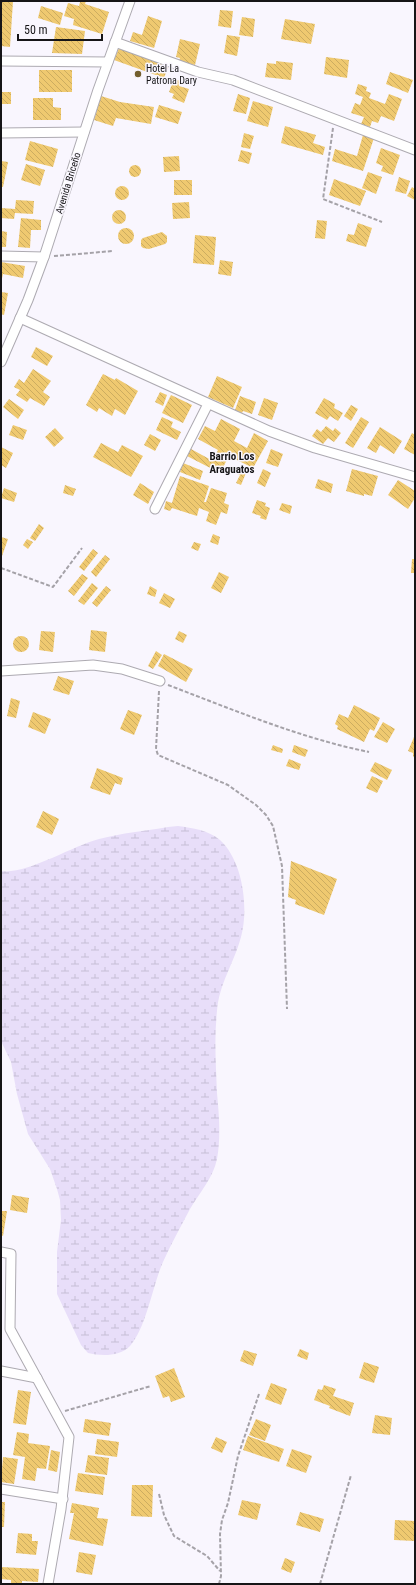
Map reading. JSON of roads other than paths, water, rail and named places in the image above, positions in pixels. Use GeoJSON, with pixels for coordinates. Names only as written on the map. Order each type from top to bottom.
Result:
{"type":"FeatureCollection","features":[{"type":"Feature","properties":{"kind":"street","name":"Avenida Briceño"},"geometry":{"type":"LineString","coordinates":[[1,362],[44,257],[84,132],[130,1]]}},
{"type":"Feature","properties":{"kind":"street"},"geometry":{"type":"LineString","coordinates":[[115,42],[198,72],[233,80],[415,150]]}},
{"type":"Feature","properties":{"kind":"street"},"geometry":{"type":"LineString","coordinates":[[1,61],[108,62]]}},
{"type":"Feature","properties":{"kind":"street"},"geometry":{"type":"LineString","coordinates":[[1,133],[84,132]]}},
{"type":"Feature","properties":{"kind":"street"},"geometry":{"type":"LineString","coordinates":[[1,256],[44,257]]}},
{"type":"Feature","properties":{"kind":"street"},"geometry":{"type":"LineString","coordinates":[[20,318],[208,404],[292,440],[415,477]]}},
{"type":"Feature","properties":{"kind":"street"},"geometry":{"type":"LineString","coordinates":[[155,509],[208,404]]}},
{"type":"Feature","properties":{"kind":"street"},"geometry":{"type":"LineString","coordinates":[[1,671],[93,665],[122,669],[160,681]]}},
{"type":"Feature","properties":{"kind":"street"},"geometry":{"type":"LineString","coordinates":[[1,1252],[11,1254],[10,1329],[69,1437],[63,1499],[48,1584]]}},
{"type":"Feature","properties":{"kind":"street"},"geometry":{"type":"LineString","coordinates":[[1,1371],[36,1378]]}},
{"type":"Feature","properties":{"kind":"street"},"geometry":{"type":"LineString","coordinates":[[1,1488],[63,1499]]}},
{"type":"Feature","properties":{"kind":"place","name":"Hotel La Patrona Dary"},"geometry":{"type":"Point","coordinates":[138,74]}},
{"type":"Feature","properties":{"kind":"district","name":"Barrio Los Araguatos"},"geometry":{"type":"Point","coordinates":[232,462]}}]}
